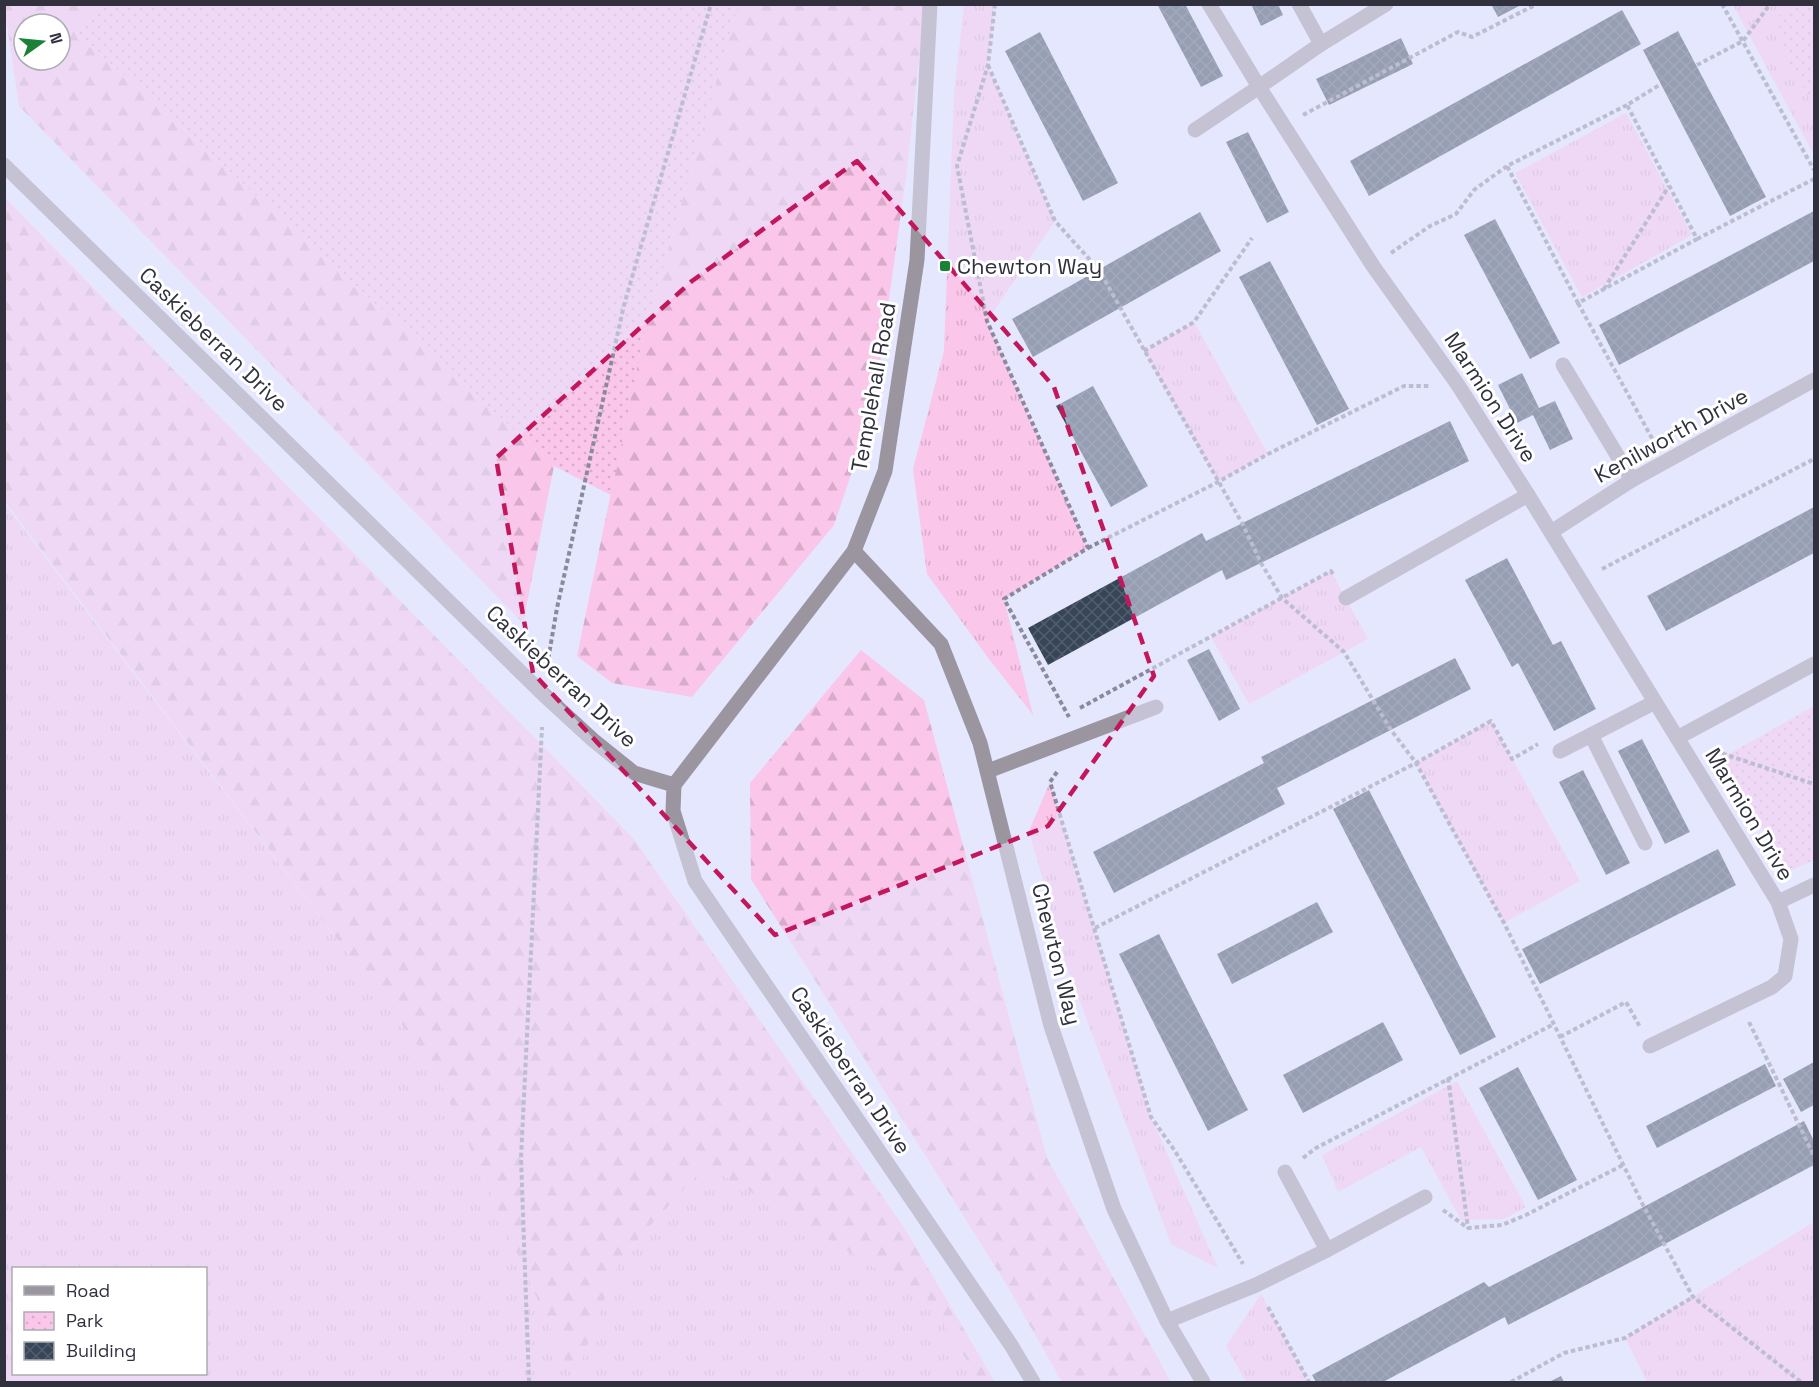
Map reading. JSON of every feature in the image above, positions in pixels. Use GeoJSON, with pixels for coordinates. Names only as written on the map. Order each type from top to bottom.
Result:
{"type":"FeatureCollection","features":[{"type":"Feature","properties":{"kind":"street","name":"Templehall Road"},"geometry":{"type":"LineString","coordinates":[[674,785],[854,551],[885,471],[916,260],[930,4]]}},
{"type":"Feature","properties":{"kind":"street","name":"Marmion Drive"},"geometry":{"type":"LineString","coordinates":[[1209,4],[1373,266],[1458,385],[1528,495],[1778,902],[1791,939],[1785,976],[1772,987],[1650,1046]]}},
{"type":"Feature","properties":{"kind":"street"},"geometry":{"type":"LineString","coordinates":[[1299,4],[1321,44]]}},
{"type":"Feature","properties":{"kind":"street"},"geometry":{"type":"LineString","coordinates":[[1195,130],[1321,44],[1386,4]]}},
{"type":"Feature","properties":{"kind":"street","name":"Caskieberran Drive"},"geometry":{"type":"LineString","coordinates":[[4,165],[543,694],[593,740],[634,773],[674,785],[673,811],[695,881],[1011,1345],[1033,1383]]}},
{"type":"Feature","properties":{"kind":"street"},"geometry":{"type":"LineString","coordinates":[[1563,365],[1632,480]]}},
{"type":"Feature","properties":{"kind":"street","name":"Kenilworth Drive"},"geometry":{"type":"LineString","coordinates":[[1551,532],[1632,480],[1815,380]]}},
{"type":"Feature","properties":{"kind":"street"},"geometry":{"type":"LineString","coordinates":[[1346,598],[1528,495]]}},
{"type":"Feature","properties":{"kind":"street","name":"Chewton Way"},"geometry":{"type":"LineString","coordinates":[[854,551],[941,645],[980,743],[1051,1026],[1114,1209],[1167,1321],[1203,1383]]}},
{"type":"Feature","properties":{"kind":"street","name":"Marmion Drive"},"geometry":{"type":"LineString","coordinates":[[1677,738],[1815,664]]}},
{"type":"Feature","properties":{"kind":"street"},"geometry":{"type":"LineString","coordinates":[[1560,751],[1655,702]]}},
{"type":"Feature","properties":{"kind":"street"},"geometry":{"type":"LineString","coordinates":[[987,771],[1156,706]]}},
{"type":"Feature","properties":{"kind":"street"},"geometry":{"type":"LineString","coordinates":[[1591,735],[1644,843]]}},
{"type":"Feature","properties":{"kind":"street"},"geometry":{"type":"LineString","coordinates":[[1778,902],[1815,885]]}},
{"type":"Feature","properties":{"kind":"street"},"geometry":{"type":"LineString","coordinates":[[1285,1172],[1327,1250]]}},
{"type":"Feature","properties":{"kind":"street"},"geometry":{"type":"LineString","coordinates":[[1167,1321],[1256,1285],[1425,1197]]}},
{"type":"Feature","properties":{"kind":"path"},"geometry":{"type":"LineString","coordinates":[[995,4],[988,65],[957,166],[987,321],[1088,548]]}},
{"type":"Feature","properties":{"kind":"path"},"geometry":{"type":"LineString","coordinates":[[1284,126],[1458,32],[1472,37],[1537,4]]}},
{"type":"Feature","properties":{"kind":"path"},"geometry":{"type":"LineString","coordinates":[[1722,4],[1815,170]]}},
{"type":"Feature","properties":{"kind":"path"},"geometry":{"type":"LineString","coordinates":[[1696,65],[1743,41],[1770,4]]}},
{"type":"Feature","properties":{"kind":"path"},"geometry":{"type":"LineString","coordinates":[[988,65],[1055,221],[1099,270],[1282,598],[1344,652],[1391,730],[1416,763],[1504,923],[1623,1165],[1693,1297],[1801,1383]]}},
{"type":"Feature","properties":{"kind":"path"},"geometry":{"type":"LineString","coordinates":[[1373,266],[1430,226],[1456,214],[1474,190],[1507,166],[1627,105],[1661,84]]}},
{"type":"Feature","properties":{"kind":"path"},"geometry":{"type":"LineString","coordinates":[[1627,105],[1697,239]]}},
{"type":"Feature","properties":{"kind":"path"},"geometry":{"type":"LineString","coordinates":[[1507,166],[1578,303],[1665,462]]}},
{"type":"Feature","properties":{"kind":"path"},"geometry":{"type":"LineString","coordinates":[[1578,303],[1815,179]]}},
{"type":"Feature","properties":{"kind":"path"},"geometry":{"type":"LineString","coordinates":[[1604,289],[1669,185]]}},
{"type":"Feature","properties":{"kind":"path"},"geometry":{"type":"LineString","coordinates":[[1144,351],[1194,322],[1252,238]]}},
{"type":"Feature","properties":{"kind":"path"},"geometry":{"type":"LineString","coordinates":[[1309,1383],[1256,1285],[1175,1151],[1151,1117],[1050,782],[1080,736],[1004,599],[1088,548],[1404,386],[1458,385]]}},
{"type":"Feature","properties":{"kind":"path"},"geometry":{"type":"LineString","coordinates":[[1581,580],[1815,459]]}},
{"type":"Feature","properties":{"kind":"path"},"geometry":{"type":"LineString","coordinates":[[1078,709],[1331,570],[1346,598]]}},
{"type":"Feature","properties":{"kind":"path"},"geometry":{"type":"LineString","coordinates":[[1095,928],[1416,763],[1491,721],[1512,759],[1551,737],[1560,751]]}},
{"type":"Feature","properties":{"kind":"path"},"geometry":{"type":"LineString","coordinates":[[1677,738],[1815,784]]}},
{"type":"Feature","properties":{"kind":"path"},"geometry":{"type":"LineString","coordinates":[[1560,1037],[1626,1002],[1650,1046]]}},
{"type":"Feature","properties":{"kind":"path"},"geometry":{"type":"LineString","coordinates":[[1740,1003],[1815,1156]]}},
{"type":"Feature","properties":{"kind":"path"},"geometry":{"type":"LineString","coordinates":[[1285,1172],[1316,1148],[1554,1024]]}},
{"type":"Feature","properties":{"kind":"path"},"geometry":{"type":"LineString","coordinates":[[1448,1078],[1468,1228]]}},
{"type":"Feature","properties":{"kind":"path"},"geometry":{"type":"LineString","coordinates":[[1425,1197],[1468,1228],[1502,1225],[1623,1165]]}},
{"type":"Feature","properties":{"kind":"path"},"geometry":{"type":"LineString","coordinates":[[1511,1383],[1564,1353],[1625,1338],[1693,1297]]}},
{"type":"Feature","properties":{"kind":"highlighted area"},"geometry":{"type":"Polygon","coordinates":[[[857,161],[1054,387],[1154,676],[1048,826],[775,935],[533,673],[496,458],[692,281],[857,161]]]}},
{"type":"Feature","properties":{"kind":"green space"},"geometry":{"type":"Polygon","coordinates":[[[4,5],[99,5],[76,32],[554,466],[523,623],[19,106],[14,72],[72,72],[72,12],[12,12],[12,59],[4,5]]]}},
{"type":"Feature","properties":{"kind":"green space"},"geometry":{"type":"Polygon","coordinates":[[[99,5],[738,5],[644,334],[611,495],[554,466],[75,31],[99,5]]]}},
{"type":"Feature","properties":{"kind":"green space"},"geometry":{"type":"Polygon","coordinates":[[[738,5],[925,5],[906,177],[874,406],[834,525],[692,697],[612,683],[577,656],[644,334],[738,5]]]}},
{"type":"Feature","properties":{"kind":"green space"},"geometry":{"type":"Polygon","coordinates":[[[964,5],[995,5],[988,65],[1055,221],[987,321],[1088,548],[1004,599],[1033,715],[927,574],[913,469],[944,351],[954,93],[964,5]]]}},
{"type":"Feature","properties":{"kind":"green space"},"geometry":{"type":"Polygon","coordinates":[[[1733,5],[1814,5],[1814,155],[1733,5]]]}},
{"type":"Feature","properties":{"kind":"green space"},"geometry":{"type":"Polygon","coordinates":[[[1794,5],[1814,5],[1814,106],[1781,48],[1778,16],[1794,5]]]}},
{"type":"Feature","properties":{"kind":"green space"},"geometry":{"type":"Polygon","coordinates":[[[1626,113],[1692,235],[1582,297],[1515,173],[1626,113]]]}},
{"type":"Feature","properties":{"kind":"green space"},"geometry":{"type":"Polygon","coordinates":[[[5,198],[633,838],[905,1229],[995,1382],[981,1382],[928,1300],[706,1165],[619,1260],[574,1381],[434,1067],[5,502],[5,198]]]}},
{"type":"Feature","properties":{"kind":"green space"},"geometry":{"type":"Polygon","coordinates":[[[1194,322],[1268,454],[1218,482],[1144,351],[1194,322]]]}},
{"type":"Feature","properties":{"kind":"green space"},"geometry":{"type":"Polygon","coordinates":[[[4,503],[434,1067],[574,1380],[619,1260],[706,1165],[929,1300],[981,1382],[5,1382],[4,503]]]}},
{"type":"Feature","properties":{"kind":"green space"},"geometry":{"type":"Polygon","coordinates":[[[1331,571],[1368,639],[1249,704],[1211,637],[1331,571]]]}},
{"type":"Feature","properties":{"kind":"green space"},"geometry":{"type":"Polygon","coordinates":[[[861,650],[924,700],[1047,1158],[1171,1382],[1062,1382],[1005,1282],[751,879],[750,783],[861,650]]]}},
{"type":"Feature","properties":{"kind":"green space"},"geometry":{"type":"Polygon","coordinates":[[[1814,706],[1814,860],[1788,872],[1722,758],[1814,706]]]}},
{"type":"Feature","properties":{"kind":"green space"},"geometry":{"type":"Polygon","coordinates":[[[1491,721],[1580,881],[1504,923],[1416,763],[1491,721]]]}},
{"type":"Feature","properties":{"kind":"green space"},"geometry":{"type":"Polygon","coordinates":[[[1050,782],[1151,1117],[1218,1268],[1171,1244],[1068,970],[1029,831],[1050,782]]]}},
{"type":"Feature","properties":{"kind":"green space"},"geometry":{"type":"Polygon","coordinates":[[[1457,1081],[1526,1207],[1504,1219],[1461,1220],[1421,1147],[1338,1192],[1322,1155],[1457,1081]]]}},
{"type":"Feature","properties":{"kind":"green space"},"geometry":{"type":"Polygon","coordinates":[[[1814,1222],[1814,1381],[1647,1382],[1625,1338],[1814,1222]]]}},
{"type":"Feature","properties":{"kind":"green space"},"geometry":{"type":"Polygon","coordinates":[[[1261,1294],[1309,1382],[1246,1382],[1226,1346],[1261,1294]]]}},
{"type":"Feature","properties":{"kind":"building"},"geometry":{"type":"Polygon","coordinates":[[[1157,4],[1185,4],[1223,76],[1201,87],[1157,4]]]}},
{"type":"Feature","properties":{"kind":"building"},"geometry":{"type":"Polygon","coordinates":[[[1251,4],[1278,4],[1283,15],[1261,26],[1251,4]]]}},
{"type":"Feature","properties":{"kind":"building"},"geometry":{"type":"Polygon","coordinates":[[[1491,4],[1523,4],[1498,17],[1491,4]]]}},
{"type":"Feature","properties":{"kind":"building"},"geometry":{"type":"Polygon","coordinates":[[[1622,10],[1641,44],[1369,196],[1350,161],[1622,10]]]}},
{"type":"Feature","properties":{"kind":"building"},"geometry":{"type":"Polygon","coordinates":[[[1678,31],[1766,197],[1730,216],[1643,50],[1678,31]]]}},
{"type":"Feature","properties":{"kind":"building"},"geometry":{"type":"Polygon","coordinates":[[[1040,32],[1118,183],[1083,201],[1005,51],[1040,32]]]}},
{"type":"Feature","properties":{"kind":"building"},"geometry":{"type":"Polygon","coordinates":[[[1401,38],[1413,64],[1329,105],[1316,79],[1401,38]]]}},
{"type":"Feature","properties":{"kind":"building"},"geometry":{"type":"Polygon","coordinates":[[[1248,132],[1289,212],[1267,223],[1226,142],[1248,132]]]}},
{"type":"Feature","properties":{"kind":"building"},"geometry":{"type":"Polygon","coordinates":[[[1814,211],[1814,261],[1619,365],[1599,325],[1814,211]]]}},
{"type":"Feature","properties":{"kind":"building"},"geometry":{"type":"Polygon","coordinates":[[[1200,212],[1221,251],[1033,357],[1012,319],[1200,212]]]}},
{"type":"Feature","properties":{"kind":"building"},"geometry":{"type":"Polygon","coordinates":[[[1495,219],[1560,343],[1530,359],[1464,235],[1495,219]]]}},
{"type":"Feature","properties":{"kind":"building"},"geometry":{"type":"Polygon","coordinates":[[[1270,261],[1349,409],[1317,425],[1239,277],[1270,261]]]}},
{"type":"Feature","properties":{"kind":"building"},"geometry":{"type":"Polygon","coordinates":[[[1522,373],[1539,408],[1555,401],[1573,439],[1550,450],[1533,415],[1517,423],[1498,385],[1522,373]]]}},
{"type":"Feature","properties":{"kind":"building"},"geometry":{"type":"Polygon","coordinates":[[[1093,386],[1148,486],[1111,507],[1056,406],[1093,386]]]}},
{"type":"Feature","properties":{"kind":"building"},"geometry":{"type":"Polygon","coordinates":[[[1450,421],[1469,461],[1226,580],[1222,570],[1048,665],[1028,628],[1202,533],[1206,541],[1450,421]]]}},
{"type":"Feature","properties":{"kind":"building"},"geometry":{"type":"Polygon","coordinates":[[[1814,507],[1814,553],[1666,631],[1647,596],[1814,507]]]}},
{"type":"Feature","properties":{"kind":"building"},"geometry":{"type":"Polygon","coordinates":[[[1507,558],[1553,645],[1561,641],[1596,709],[1554,731],[1518,663],[1512,667],[1465,580],[1507,558]]]}},
{"type":"Feature","properties":{"kind":"building"},"geometry":{"type":"Polygon","coordinates":[[[1209,649],[1240,709],[1219,721],[1187,660],[1209,649]]]}},
{"type":"Feature","properties":{"kind":"building"},"geometry":{"type":"Polygon","coordinates":[[[1455,658],[1471,689],[1277,788],[1285,804],[1114,893],[1093,852],[1264,763],[1261,757],[1455,658]]]}},
{"type":"Feature","properties":{"kind":"building"},"geometry":{"type":"Polygon","coordinates":[[[1642,739],[1690,832],[1665,844],[1618,751],[1642,739]]]}},
{"type":"Feature","properties":{"kind":"building"},"geometry":{"type":"Polygon","coordinates":[[[1583,770],[1630,863],[1606,875],[1559,782],[1583,770]]]}},
{"type":"Feature","properties":{"kind":"building"},"geometry":{"type":"Polygon","coordinates":[[[1369,790],[1496,1037],[1460,1055],[1333,809],[1369,790]]]}},
{"type":"Feature","properties":{"kind":"building"},"geometry":{"type":"Polygon","coordinates":[[[1718,849],[1736,885],[1540,984],[1522,949],[1718,849]]]}},
{"type":"Feature","properties":{"kind":"building"},"geometry":{"type":"Polygon","coordinates":[[[1317,902],[1333,932],[1232,984],[1217,954],[1317,902]]]}},
{"type":"Feature","properties":{"kind":"building"},"geometry":{"type":"Polygon","coordinates":[[[1159,934],[1248,1110],[1208,1131],[1119,954],[1159,934]]]}},
{"type":"Feature","properties":{"kind":"building"},"geometry":{"type":"Polygon","coordinates":[[[1383,1022],[1403,1060],[1303,1113],[1283,1075],[1383,1022]]]}},
{"type":"Feature","properties":{"kind":"building"},"geometry":{"type":"Polygon","coordinates":[[[1814,1062],[1814,1105],[1801,1112],[1783,1079],[1814,1062]]]}},
{"type":"Feature","properties":{"kind":"building"},"geometry":{"type":"Polygon","coordinates":[[[1765,1064],[1776,1086],[1657,1148],[1646,1126],[1765,1064]]]}},
{"type":"Feature","properties":{"kind":"building"},"geometry":{"type":"Polygon","coordinates":[[[1518,1067],[1577,1180],[1538,1200],[1479,1088],[1518,1067]]]}},
{"type":"Feature","properties":{"kind":"building"},"geometry":{"type":"Polygon","coordinates":[[[1804,1121],[1814,1141],[1814,1165],[1629,1263],[1508,1325],[1505,1317],[1383,1382],[1316,1382],[1312,1375],[1484,1282],[1489,1287],[1804,1121]]]}},
{"type":"Feature","properties":{"kind":"building"},"geometry":{"type":"Polygon","coordinates":[[[1561,1376],[1564,1382],[1549,1382],[1561,1376]]]}},
{"type":"Feature","properties":{"kind":"place","name":"Chewton Way"},"geometry":{"type":"Point","coordinates":[945,266]}}]}
